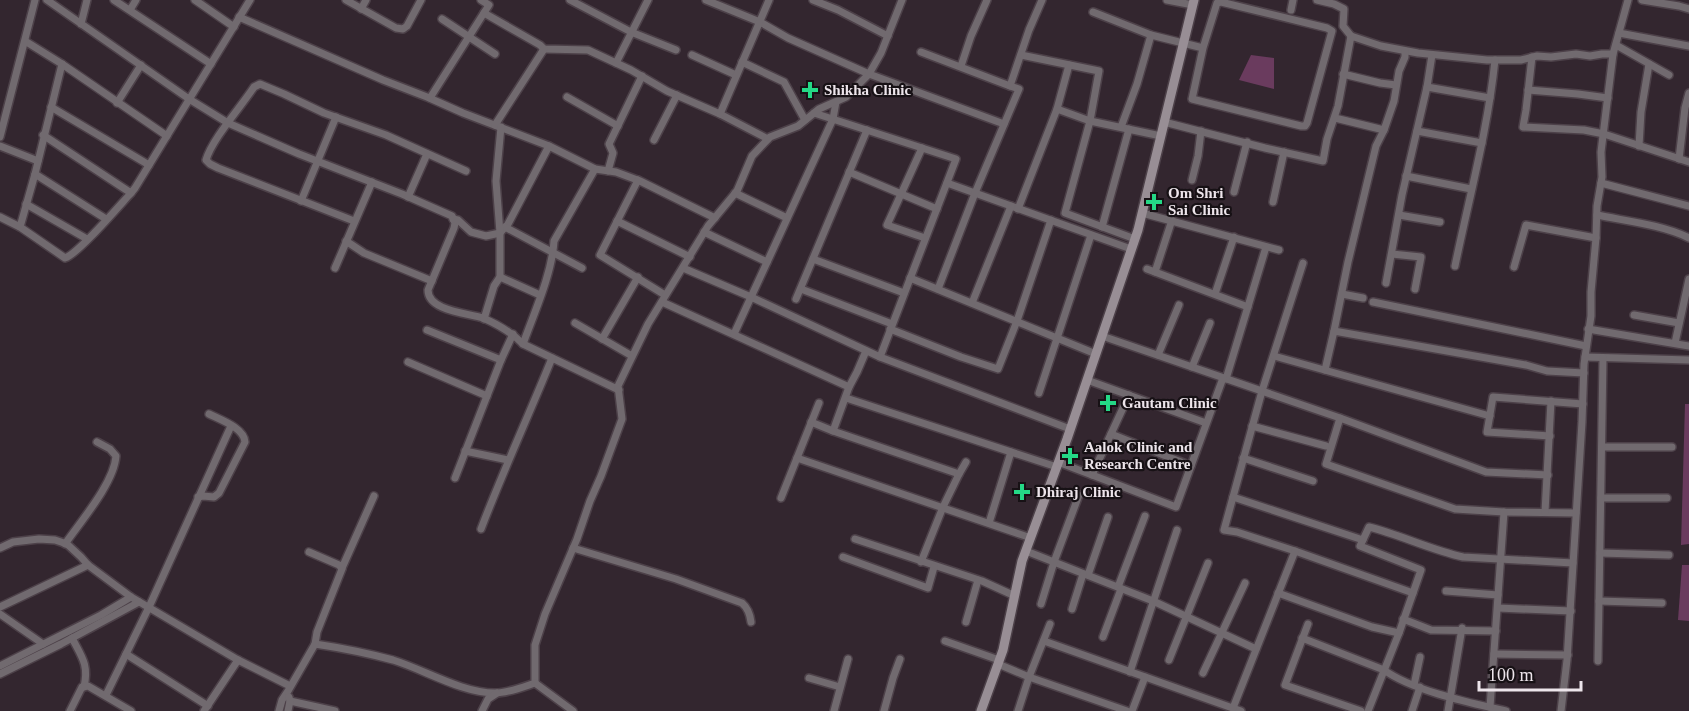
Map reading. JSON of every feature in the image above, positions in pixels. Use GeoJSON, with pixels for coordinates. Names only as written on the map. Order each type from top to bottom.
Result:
{"type":"FeatureCollection","features":[{"type":"Feature","properties":{"kind":"street"},"geometry":{"type":"LineString","coordinates":[[0,137],[35,0]]}},
{"type":"Feature","properties":{"kind":"street"},"geometry":{"type":"LineString","coordinates":[[47,0],[189,99],[228,123],[452,216],[476,234],[486,236],[503,230],[549,146]]}},
{"type":"Feature","properties":{"kind":"street"},"geometry":{"type":"LineString","coordinates":[[81,24],[87,0]]}},
{"type":"Feature","properties":{"kind":"street"},"geometry":{"type":"LineString","coordinates":[[114,0],[211,64]]}},
{"type":"Feature","properties":{"kind":"street"},"geometry":{"type":"LineString","coordinates":[[130,10],[136,0]]}},
{"type":"Feature","properties":{"kind":"street"},"geometry":{"type":"LineString","coordinates":[[195,0],[234,27]]}},
{"type":"Feature","properties":{"kind":"street"},"geometry":{"type":"LineString","coordinates":[[0,217],[20,227],[65,258],[69,257],[131,193],[250,0]]}},
{"type":"Feature","properties":{"kind":"street"},"geometry":{"type":"LineString","coordinates":[[346,0],[396,28],[403,29],[407,26],[421,0]]}},
{"type":"Feature","properties":{"kind":"street"},"geometry":{"type":"LineString","coordinates":[[361,9],[366,0]]}},
{"type":"Feature","properties":{"kind":"street"},"geometry":{"type":"LineString","coordinates":[[430,98],[489,5],[481,0]]}},
{"type":"Feature","properties":{"kind":"street"},"geometry":{"type":"LineString","coordinates":[[570,0],[632,32],[676,50]]}},
{"type":"Feature","properties":{"kind":"street"},"geometry":{"type":"LineString","coordinates":[[616,63],[648,0]]}},
{"type":"Feature","properties":{"kind":"street"},"geometry":{"type":"LineString","coordinates":[[706,0],[760,22],[788,38],[869,74],[1004,124]]}},
{"type":"Feature","properties":{"kind":"street"},"geometry":{"type":"LineString","coordinates":[[720,114],[769,0]]}},
{"type":"Feature","properties":{"kind":"street"},"geometry":{"type":"LineString","coordinates":[[813,0],[838,10],[888,36]]}},
{"type":"Feature","properties":{"kind":"street"},"geometry":{"type":"LineString","coordinates":[[535,682],[535,645],[545,614],[573,548],[622,419],[618,386],[632,356],[704,232],[735,193],[752,156],[770,137],[798,126],[814,113],[846,98],[869,74],[888,36],[902,0]]}},
{"type":"Feature","properties":{"kind":"street"},"geometry":{"type":"LineString","coordinates":[[960,66],[987,0]]}},
{"type":"Feature","properties":{"kind":"street"},"geometry":{"type":"LineString","coordinates":[[1010,86],[1042,0]]}},
{"type":"Feature","properties":{"kind":"street"},"geometry":{"type":"LineString","coordinates":[[981,711],[998,662],[1026,551],[1058,465],[1142,213],[1194,2],[1167,0]]}},
{"type":"Feature","properties":{"kind":"street"},"geometry":{"type":"LineString","coordinates":[[1291,10],[1293,0]]}},
{"type":"Feature","properties":{"kind":"street"},"geometry":{"type":"LineString","coordinates":[[1317,0],[1335,2],[1344,9],[1343,26],[1351,36],[1404,51],[1495,60],[1521,60],[1576,54],[1590,56],[1613,54]]}},
{"type":"Feature","properties":{"kind":"street"},"geometry":{"type":"LineString","coordinates":[[1561,711],[1568,655],[1585,357],[1591,316],[1604,134],[1613,54],[1628,0]]}},
{"type":"Feature","properties":{"kind":"street"},"geometry":{"type":"LineString","coordinates":[[1642,0],[1689,9]]}},
{"type":"Feature","properties":{"kind":"street"},"geometry":{"type":"LineString","coordinates":[[1221,2],[1332,30],[1305,126],[1192,99],[1203,48],[1217,3],[1221,2]]}},
{"type":"Feature","properties":{"kind":"street"},"geometry":{"type":"LineString","coordinates":[[1093,12],[1151,35],[1203,48]]}},
{"type":"Feature","properties":{"kind":"street"},"geometry":{"type":"LineString","coordinates":[[484,13],[544,49],[588,50],[768,139]]}},
{"type":"Feature","properties":{"kind":"street"},"geometry":{"type":"LineString","coordinates":[[239,17],[333,59],[549,146],[595,169],[616,172],[638,180],[715,218]]}},
{"type":"Feature","properties":{"kind":"street"},"geometry":{"type":"LineString","coordinates":[[442,20],[495,54]]}},
{"type":"Feature","properties":{"kind":"street"},"geometry":{"type":"LineString","coordinates":[[1619,33],[1689,46]]}},
{"type":"Feature","properties":{"kind":"street"},"geometry":{"type":"LineString","coordinates":[[1102,227],[1125,128],[1151,35]]}},
{"type":"Feature","properties":{"kind":"street"},"geometry":{"type":"LineString","coordinates":[[1164,122],[1323,161],[1335,118],[1351,36]]}},
{"type":"Feature","properties":{"kind":"street"},"geometry":{"type":"LineString","coordinates":[[25,41],[167,136]]}},
{"type":"Feature","properties":{"kind":"street"},"geometry":{"type":"LineString","coordinates":[[1616,45],[1669,75]]}},
{"type":"Feature","properties":{"kind":"street"},"geometry":{"type":"LineString","coordinates":[[484,319],[494,286],[500,277],[503,230],[496,181],[498,126],[544,49]]}},
{"type":"Feature","properties":{"kind":"street"},"geometry":{"type":"LineString","coordinates":[[1324,370],[1376,146],[1394,101],[1399,71],[1405,57],[1404,51]]}},
{"type":"Feature","properties":{"kind":"street"},"geometry":{"type":"LineString","coordinates":[[921,52],[1019,89],[938,289]]}},
{"type":"Feature","properties":{"kind":"street"},"geometry":{"type":"LineString","coordinates":[[692,55],[736,75]]}},
{"type":"Feature","properties":{"kind":"street"},"geometry":{"type":"LineString","coordinates":[[1022,55],[1099,71],[1090,121],[1065,213],[1135,239]]}},
{"type":"Feature","properties":{"kind":"street"},"geometry":{"type":"LineString","coordinates":[[1386,283],[1432,55]]}},
{"type":"Feature","properties":{"kind":"street"},"geometry":{"type":"LineString","coordinates":[[1532,57],[1523,128],[1584,130],[1604,134],[1689,162]]}},
{"type":"Feature","properties":{"kind":"street"},"geometry":{"type":"LineString","coordinates":[[1455,266],[1482,143],[1495,60]]}},
{"type":"Feature","properties":{"kind":"street"},"geometry":{"type":"LineString","coordinates":[[742,62],[784,82],[805,120]]}},
{"type":"Feature","properties":{"kind":"street"},"geometry":{"type":"LineString","coordinates":[[20,227],[62,64]]}},
{"type":"Feature","properties":{"kind":"street"},"geometry":{"type":"LineString","coordinates":[[1639,146],[1641,112],[1649,64]]}},
{"type":"Feature","properties":{"kind":"street"},"geometry":{"type":"LineString","coordinates":[[117,103],[141,65]]}},
{"type":"Feature","properties":{"kind":"street"},"geometry":{"type":"LineString","coordinates":[[972,303],[1057,109],[1069,65]]}},
{"type":"Feature","properties":{"kind":"street"},"geometry":{"type":"LineString","coordinates":[[1343,74],[1396,85]]}},
{"type":"Feature","properties":{"kind":"street"},"geometry":{"type":"LineString","coordinates":[[608,171],[614,153],[609,144],[642,76]]}},
{"type":"Feature","properties":{"kind":"street"},"geometry":{"type":"LineString","coordinates":[[354,222],[210,164],[206,160],[208,152],[254,87],[260,84],[336,117],[386,135],[466,171]]}},
{"type":"Feature","properties":{"kind":"street"},"geometry":{"type":"LineString","coordinates":[[1427,87],[1490,98]]}},
{"type":"Feature","properties":{"kind":"street"},"geometry":{"type":"LineString","coordinates":[[1528,90],[1608,98]]}},
{"type":"Feature","properties":{"kind":"street"},"geometry":{"type":"LineString","coordinates":[[1679,159],[1689,93]]}},
{"type":"Feature","properties":{"kind":"street"},"geometry":{"type":"LineString","coordinates":[[654,140],[677,95]]}},
{"type":"Feature","properties":{"kind":"street"},"geometry":{"type":"LineString","coordinates":[[0,97],[9,100]]}},
{"type":"Feature","properties":{"kind":"street"},"geometry":{"type":"LineString","coordinates":[[567,97],[618,126]]}},
{"type":"Feature","properties":{"kind":"street"},"geometry":{"type":"LineString","coordinates":[[734,334],[833,119],[836,102]]}},
{"type":"Feature","properties":{"kind":"street"},"geometry":{"type":"LineString","coordinates":[[51,107],[149,165]]}},
{"type":"Feature","properties":{"kind":"street"},"geometry":{"type":"LineString","coordinates":[[1057,109],[1090,121],[1161,136]]}},
{"type":"Feature","properties":{"kind":"street"},"geometry":{"type":"LineString","coordinates":[[814,113],[956,159],[880,357]]}},
{"type":"Feature","properties":{"kind":"street"},"geometry":{"type":"LineString","coordinates":[[301,201],[336,117]]}},
{"type":"Feature","properties":{"kind":"street"},"geometry":{"type":"LineString","coordinates":[[1335,118],[1384,130]]}},
{"type":"Feature","properties":{"kind":"street"},"geometry":{"type":"LineString","coordinates":[[796,299],[867,130]]}},
{"type":"Feature","properties":{"kind":"street"},"geometry":{"type":"LineString","coordinates":[[1192,180],[1201,131]]}},
{"type":"Feature","properties":{"kind":"street"},"geometry":{"type":"LineString","coordinates":[[1417,131],[1482,143]]}},
{"type":"Feature","properties":{"kind":"street"},"geometry":{"type":"LineString","coordinates":[[44,135],[131,193]]}},
{"type":"Feature","properties":{"kind":"street"},"geometry":{"type":"LineString","coordinates":[[1234,192],[1247,142]]}},
{"type":"Feature","properties":{"kind":"street"},"geometry":{"type":"LineString","coordinates":[[0,146],[38,160]]}},
{"type":"Feature","properties":{"kind":"street"},"geometry":{"type":"LineString","coordinates":[[922,148],[887,225],[925,238]]}},
{"type":"Feature","properties":{"kind":"street"},"geometry":{"type":"LineString","coordinates":[[1273,202],[1284,152]]}},
{"type":"Feature","properties":{"kind":"street"},"geometry":{"type":"LineString","coordinates":[[408,197],[428,154]]}},
{"type":"Feature","properties":{"kind":"street"},"geometry":{"type":"LineString","coordinates":[[523,344],[553,253],[554,242],[595,169]]}},
{"type":"Feature","properties":{"kind":"street"},"geometry":{"type":"LineString","coordinates":[[849,172],[937,209]]}},
{"type":"Feature","properties":{"kind":"street"},"geometry":{"type":"LineString","coordinates":[[35,174],[106,219]]}},
{"type":"Feature","properties":{"kind":"street"},"geometry":{"type":"LineString","coordinates":[[1406,176],[1471,189]]}},
{"type":"Feature","properties":{"kind":"street"},"geometry":{"type":"LineString","coordinates":[[638,180],[600,255],[638,277],[664,298],[734,334],[849,387]]}},
{"type":"Feature","properties":{"kind":"street"},"geometry":{"type":"LineString","coordinates":[[334,268],[372,182]]}},
{"type":"Feature","properties":{"kind":"street"},"geometry":{"type":"LineString","coordinates":[[946,183],[1131,249]]}},
{"type":"Feature","properties":{"kind":"street"},"geometry":{"type":"LineString","coordinates":[[1601,183],[1689,206]]}},
{"type":"Feature","properties":{"kind":"street"},"geometry":{"type":"LineString","coordinates":[[735,193],[787,218]]}},
{"type":"Feature","properties":{"kind":"street"},"geometry":{"type":"LineString","coordinates":[[26,204],[87,239]]}},
{"type":"Feature","properties":{"kind":"street"},"geometry":{"type":"LineString","coordinates":[[1142,213],[1279,250]]}},
{"type":"Feature","properties":{"kind":"street"},"geometry":{"type":"LineString","coordinates":[[1597,214],[1656,227],[1689,238]]}},
{"type":"Feature","properties":{"kind":"street"},"geometry":{"type":"LineString","coordinates":[[1399,215],[1440,222]]}},
{"type":"Feature","properties":{"kind":"street"},"geometry":{"type":"LineString","coordinates":[[453,219],[454,228],[428,290],[428,296],[432,302],[443,308],[484,319],[513,334],[523,344],[619,390]]}},
{"type":"Feature","properties":{"kind":"street"},"geometry":{"type":"LineString","coordinates":[[801,289],[961,357],[998,369],[1017,321],[1051,220]]}},
{"type":"Feature","properties":{"kind":"street"},"geometry":{"type":"LineString","coordinates":[[1155,272],[1172,220]]}},
{"type":"Feature","properties":{"kind":"street"},"geometry":{"type":"LineString","coordinates":[[617,221],[690,258]]}},
{"type":"Feature","properties":{"kind":"street"},"geometry":{"type":"LineString","coordinates":[[1514,267],[1526,225],[1596,238]]}},
{"type":"Feature","properties":{"kind":"street"},"geometry":{"type":"LineString","coordinates":[[503,230],[582,268]]}},
{"type":"Feature","properties":{"kind":"street"},"geometry":{"type":"LineString","coordinates":[[704,232],[767,262]]}},
{"type":"Feature","properties":{"kind":"street"},"geometry":{"type":"LineString","coordinates":[[1039,393],[1091,235]]}},
{"type":"Feature","properties":{"kind":"street"},"geometry":{"type":"LineString","coordinates":[[1215,294],[1234,237]]}},
{"type":"Feature","properties":{"kind":"street"},"geometry":{"type":"LineString","coordinates":[[346,241],[364,254],[432,281]]}},
{"type":"Feature","properties":{"kind":"street"},"geometry":{"type":"LineString","coordinates":[[846,398],[1011,452],[1092,475],[1176,507],[1225,378],[1266,247]]}},
{"type":"Feature","properties":{"kind":"street"},"geometry":{"type":"LineString","coordinates":[[1392,254],[1420,257],[1415,289]]}},
{"type":"Feature","properties":{"kind":"street"},"geometry":{"type":"LineString","coordinates":[[813,259],[904,293]]}},
{"type":"Feature","properties":{"kind":"street"},"geometry":{"type":"LineString","coordinates":[[1303,263],[1262,391],[1224,530],[1295,551],[1413,593]]}},
{"type":"Feature","properties":{"kind":"street"},"geometry":{"type":"LineString","coordinates":[[682,268],[751,297],[880,357],[1070,429]]}},
{"type":"Feature","properties":{"kind":"street"},"geometry":{"type":"LineString","coordinates":[[1147,269],[1248,307]]}},
{"type":"Feature","properties":{"kind":"street"},"geometry":{"type":"LineString","coordinates":[[500,277],[540,295]]}},
{"type":"Feature","properties":{"kind":"street"},"geometry":{"type":"LineString","coordinates":[[603,339],[638,277]]}},
{"type":"Feature","properties":{"kind":"street"},"geometry":{"type":"LineString","coordinates":[[910,278],[1096,354]]}},
{"type":"Feature","properties":{"kind":"street"},"geometry":{"type":"LineString","coordinates":[[1675,343],[1689,279]]}},
{"type":"Feature","properties":{"kind":"street"},"geometry":{"type":"LineString","coordinates":[[1342,294],[1363,298]]}},
{"type":"Feature","properties":{"kind":"street"},"geometry":{"type":"LineString","coordinates":[[1373,302],[1586,346]]}},
{"type":"Feature","properties":{"kind":"street"},"geometry":{"type":"LineString","coordinates":[[1158,355],[1179,305]]}},
{"type":"Feature","properties":{"kind":"street"},"geometry":{"type":"LineString","coordinates":[[1634,315],[1678,323]]}},
{"type":"Feature","properties":{"kind":"street"},"geometry":{"type":"LineString","coordinates":[[575,323],[632,356]]}},
{"type":"Feature","properties":{"kind":"street"},"geometry":{"type":"LineString","coordinates":[[1192,367],[1210,323]]}},
{"type":"Feature","properties":{"kind":"street"},"geometry":{"type":"LineString","coordinates":[[1588,329],[1689,346]]}},
{"type":"Feature","properties":{"kind":"street"},"geometry":{"type":"LineString","coordinates":[[428,330],[501,360]]}},
{"type":"Feature","properties":{"kind":"street"},"geometry":{"type":"LineString","coordinates":[[1334,331],[1526,365],[1547,371],[1584,373]]}},
{"type":"Feature","properties":{"kind":"street"},"geometry":{"type":"LineString","coordinates":[[455,478],[513,334]]}},
{"type":"Feature","properties":{"kind":"street"},"geometry":{"type":"LineString","coordinates":[[1102,336],[1340,418],[1486,472],[1548,475]]}},
{"type":"Feature","properties":{"kind":"street"},"geometry":{"type":"LineString","coordinates":[[833,431],[849,387],[866,351]]}},
{"type":"Feature","properties":{"kind":"street"},"geometry":{"type":"LineString","coordinates":[[1274,356],[1490,416]]}},
{"type":"Feature","properties":{"kind":"street"},"geometry":{"type":"LineString","coordinates":[[1585,357],[1689,360]]}},
{"type":"Feature","properties":{"kind":"street"},"geometry":{"type":"LineString","coordinates":[[481,529],[552,358]]}},
{"type":"Feature","properties":{"kind":"street"},"geometry":{"type":"LineString","coordinates":[[1598,661],[1603,358]]}},
{"type":"Feature","properties":{"kind":"street"},"geometry":{"type":"LineString","coordinates":[[408,362],[487,396]]}},
{"type":"Feature","properties":{"kind":"street"},"geometry":{"type":"LineString","coordinates":[[1087,380],[1206,423]]}},
{"type":"Feature","properties":{"kind":"street"},"geometry":{"type":"LineString","coordinates":[[1092,475],[1129,395]]}},
{"type":"Feature","properties":{"kind":"street"},"geometry":{"type":"LineString","coordinates":[[1550,436],[1487,432],[1493,397],[1583,404]]}},
{"type":"Feature","properties":{"kind":"street"},"geometry":{"type":"LineString","coordinates":[[1545,512],[1551,401]]}},
{"type":"Feature","properties":{"kind":"street"},"geometry":{"type":"LineString","coordinates":[[781,498],[819,403]]}},
{"type":"Feature","properties":{"kind":"street"},"geometry":{"type":"LineString","coordinates":[[198,497],[214,497],[219,493],[244,442],[244,435],[209,414]]}},
{"type":"Feature","properties":{"kind":"street"},"geometry":{"type":"LineString","coordinates":[[1340,418],[1326,464],[1455,509],[1576,513]]}},
{"type":"Feature","properties":{"kind":"street"},"geometry":{"type":"LineString","coordinates":[[811,422],[959,474]]}},
{"type":"Feature","properties":{"kind":"street"},"geometry":{"type":"LineString","coordinates":[[106,695],[149,608],[231,426]]}},
{"type":"Feature","properties":{"kind":"street"},"geometry":{"type":"LineString","coordinates":[[1252,426],[1326,446]]}},
{"type":"Feature","properties":{"kind":"street"},"geometry":{"type":"LineString","coordinates":[[1112,434],[1191,466]]}},
{"type":"Feature","properties":{"kind":"street"},"geometry":{"type":"LineString","coordinates":[[65,544],[92,506],[116,465],[116,456],[110,449],[97,442]]}},
{"type":"Feature","properties":{"kind":"street"},"geometry":{"type":"LineString","coordinates":[[1602,447],[1672,447]]}},
{"type":"Feature","properties":{"kind":"street"},"geometry":{"type":"LineString","coordinates":[[465,451],[508,460]]}},
{"type":"Feature","properties":{"kind":"street"},"geometry":{"type":"LineString","coordinates":[[988,523],[1011,452]]}},
{"type":"Feature","properties":{"kind":"street"},"geometry":{"type":"LineString","coordinates":[[797,458],[1031,538]]}},
{"type":"Feature","properties":{"kind":"street"},"geometry":{"type":"LineString","coordinates":[[1243,458],[1313,481]]}},
{"type":"Feature","properties":{"kind":"street"},"geometry":{"type":"LineString","coordinates":[[921,562],[943,507],[966,462]]}},
{"type":"Feature","properties":{"kind":"street"},"geometry":{"type":"LineString","coordinates":[[1041,604],[1054,562],[1080,495]]}},
{"type":"Feature","properties":{"kind":"street"},"geometry":{"type":"LineString","coordinates":[[279,711],[282,700],[315,644],[317,632],[342,568],[374,496]]}},
{"type":"Feature","properties":{"kind":"street"},"geometry":{"type":"LineString","coordinates":[[1233,497],[1363,540]]}},
{"type":"Feature","properties":{"kind":"street"},"geometry":{"type":"LineString","coordinates":[[1601,498],[1667,498]]}},
{"type":"Feature","properties":{"kind":"street"},"geometry":{"type":"LineString","coordinates":[[1493,709],[1494,654],[1504,512]]}},
{"type":"Feature","properties":{"kind":"street"},"geometry":{"type":"LineString","coordinates":[[1103,637],[1145,516]]}},
{"type":"Feature","properties":{"kind":"street"},"geometry":{"type":"LineString","coordinates":[[1071,609],[1107,517]]}},
{"type":"Feature","properties":{"kind":"street"},"geometry":{"type":"LineString","coordinates":[[1368,711],[1399,633],[1420,570],[1360,546],[1369,527],[1463,557],[1574,563]]}},
{"type":"Feature","properties":{"kind":"street"},"geometry":{"type":"LineString","coordinates":[[1130,672],[1178,530]]}},
{"type":"Feature","properties":{"kind":"street"},"geometry":{"type":"LineString","coordinates":[[0,548],[13,542],[39,539],[55,540],[65,544],[81,556],[88,566],[131,597],[289,689]]}},
{"type":"Feature","properties":{"kind":"street"},"geometry":{"type":"LineString","coordinates":[[855,539],[978,580],[1015,596]]}},
{"type":"Feature","properties":{"kind":"street"},"geometry":{"type":"LineString","coordinates":[[573,548],[676,579],[742,603],[750,614],[751,622]]}},
{"type":"Feature","properties":{"kind":"street"},"geometry":{"type":"LineString","coordinates":[[1026,551],[1153,601],[1256,649]]}},
{"type":"Feature","properties":{"kind":"street"},"geometry":{"type":"LineString","coordinates":[[1233,708],[1295,551]]}},
{"type":"Feature","properties":{"kind":"street"},"geometry":{"type":"LineString","coordinates":[[309,552],[342,568]]}},
{"type":"Feature","properties":{"kind":"street"},"geometry":{"type":"LineString","coordinates":[[1600,553],[1669,555]]}},
{"type":"Feature","properties":{"kind":"street"},"geometry":{"type":"LineString","coordinates":[[843,557],[928,588],[934,567]]}},
{"type":"Feature","properties":{"kind":"street"},"geometry":{"type":"LineString","coordinates":[[1169,660],[1208,563]]}},
{"type":"Feature","properties":{"kind":"street"},"geometry":{"type":"LineString","coordinates":[[0,607],[88,566]]}},
{"type":"Feature","properties":{"kind":"street"},"geometry":{"type":"LineString","coordinates":[[966,622],[978,580]]}},
{"type":"Feature","properties":{"kind":"street"},"geometry":{"type":"LineString","coordinates":[[1203,672],[1245,584]]}},
{"type":"Feature","properties":{"kind":"street"},"geometry":{"type":"LineString","coordinates":[[1446,591],[1498,595]]}},
{"type":"Feature","properties":{"kind":"street"},"geometry":{"type":"LineString","coordinates":[[1278,592],[1372,627],[1399,633]]}},
{"type":"Feature","properties":{"kind":"street"},"geometry":{"type":"LineString","coordinates":[[0,666],[101,615],[131,597]]}},
{"type":"Feature","properties":{"kind":"street"},"geometry":{"type":"LineString","coordinates":[[1599,601],[1662,603]]}},
{"type":"Feature","properties":{"kind":"street"},"geometry":{"type":"LineString","coordinates":[[0,674],[139,602]]}},
{"type":"Feature","properties":{"kind":"street"},"geometry":{"type":"LineString","coordinates":[[1498,608],[1571,611]]}},
{"type":"Feature","properties":{"kind":"street"},"geometry":{"type":"LineString","coordinates":[[0,614],[43,644]]}},
{"type":"Feature","properties":{"kind":"street"},"geometry":{"type":"LineString","coordinates":[[1403,619],[1431,630],[1496,631]]}},
{"type":"Feature","properties":{"kind":"street"},"geometry":{"type":"LineString","coordinates":[[1018,711],[1050,624]]}},
{"type":"Feature","properties":{"kind":"street"},"geometry":{"type":"LineString","coordinates":[[1308,624],[1286,685],[1360,711]]}},
{"type":"Feature","properties":{"kind":"street"},"geometry":{"type":"LineString","coordinates":[[1448,711],[1461,629]]}},
{"type":"Feature","properties":{"kind":"street"},"geometry":{"type":"LineString","coordinates":[[70,711],[84,687],[87,675],[85,663],[72,638]]}},
{"type":"Feature","properties":{"kind":"street"},"geometry":{"type":"LineString","coordinates":[[1302,638],[1384,670],[1417,686],[1506,711]]}},
{"type":"Feature","properties":{"kind":"street"},"geometry":{"type":"LineString","coordinates":[[945,641],[1029,677],[1127,711]]}},
{"type":"Feature","properties":{"kind":"street"},"geometry":{"type":"LineString","coordinates":[[1044,641],[1241,711]]}},
{"type":"Feature","properties":{"kind":"street"},"geometry":{"type":"LineString","coordinates":[[315,644],[354,650],[394,661],[477,691],[497,693],[521,688],[535,682]]}},
{"type":"Feature","properties":{"kind":"street"},"geometry":{"type":"LineString","coordinates":[[126,654],[206,708],[238,660]]}},
{"type":"Feature","properties":{"kind":"street"},"geometry":{"type":"LineString","coordinates":[[1494,654],[1568,655]]}},
{"type":"Feature","properties":{"kind":"street"},"geometry":{"type":"LineString","coordinates":[[1412,711],[1420,657]]}},
{"type":"Feature","properties":{"kind":"street"},"geometry":{"type":"LineString","coordinates":[[834,711],[848,659]]}},
{"type":"Feature","properties":{"kind":"street"},"geometry":{"type":"LineString","coordinates":[[884,711],[900,659]]}},
{"type":"Feature","properties":{"kind":"street"},"geometry":{"type":"LineString","coordinates":[[1132,711],[1145,677]]}},
{"type":"Feature","properties":{"kind":"street"},"geometry":{"type":"LineString","coordinates":[[808,678],[840,687]]}},
{"type":"Feature","properties":{"kind":"street"},"geometry":{"type":"LineString","coordinates":[[535,682],[573,711]]}},
{"type":"Feature","properties":{"kind":"street"},"geometry":{"type":"LineString","coordinates":[[84,687],[88,686],[106,695],[131,711]]}},
{"type":"Feature","properties":{"kind":"street"},"geometry":{"type":"LineString","coordinates":[[288,711],[289,689]]}},
{"type":"Feature","properties":{"kind":"street"},"geometry":{"type":"LineString","coordinates":[[482,711],[488,699],[497,693]]}},
{"type":"Feature","properties":{"kind":"street"},"geometry":{"type":"LineString","coordinates":[[290,701],[335,711]]}},
{"type":"Feature","properties":{"kind":"shaded area"},"geometry":{"type":"Polygon","coordinates":[[[1251,55],[1274,58],[1274,89],[1239,80],[1251,55]]]}},
{"type":"Feature","properties":{"kind":"shaded area"},"geometry":{"type":"Polygon","coordinates":[[[1685,404],[1689,404],[1689,544],[1681,545],[1685,404]]]}},
{"type":"Feature","properties":{"kind":"shaded area"},"geometry":{"type":"Polygon","coordinates":[[[1682,565],[1689,565],[1689,621],[1678,620],[1682,565]]]}},
{"type":"Feature","properties":{"kind":"place","name":"Shikha Clinic"},"geometry":{"type":"Point","coordinates":[810,90]}},
{"type":"Feature","properties":{"kind":"place","name":"Om Shri Sai Clinic"},"geometry":{"type":"Point","coordinates":[1154,202]}},
{"type":"Feature","properties":{"kind":"place","name":"Gautam Clinic"},"geometry":{"type":"Point","coordinates":[1108,403]}},
{"type":"Feature","properties":{"kind":"place","name":"Aalok Clinic and Research Centre"},"geometry":{"type":"Point","coordinates":[1070,456]}},
{"type":"Feature","properties":{"kind":"place","name":"Dhiraj Clinic"},"geometry":{"type":"Point","coordinates":[1022,492]}}]}
